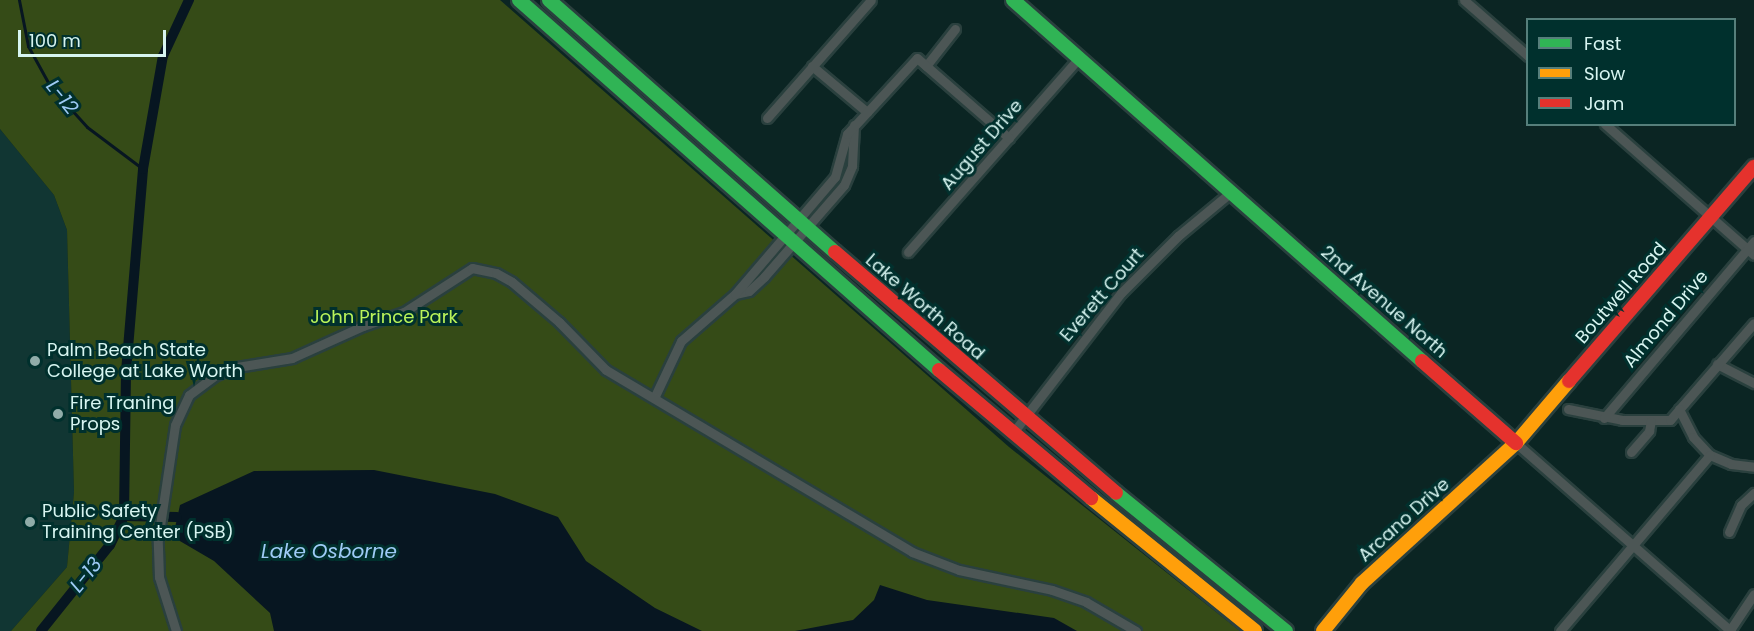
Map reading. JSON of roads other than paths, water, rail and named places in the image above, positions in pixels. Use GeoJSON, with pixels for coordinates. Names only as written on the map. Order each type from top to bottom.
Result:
{"type":"FeatureCollection","features":[{"type":"Feature","properties":{"kind":"main road","name":"Lake Worth Road"},"geometry":{"type":"LineString","coordinates":[[519,0],[1012,434],[1255,631]]}},
{"type":"Feature","properties":{"kind":"main road","name":"Lake Worth Road"},"geometry":{"type":"LineString","coordinates":[[549,0],[1025,418],[1286,631]]}},
{"type":"Feature","properties":{"kind":"main road","name":"2nd Avenue North"},"geometry":{"type":"LineString","coordinates":[[1013,0],[1516,442]]}},
{"type":"Feature","properties":{"kind":"main road","name":"Boutwell Road"},"geometry":{"type":"LineString","coordinates":[[1516,442],[1754,167]]}},
{"type":"Feature","properties":{"kind":"main road","name":"Arcano Drive"},"geometry":{"type":"LineString","coordinates":[[1323,631],[1362,583],[1516,442]]}},
{"type":"Feature","properties":{"kind":"street"},"geometry":{"type":"LineString","coordinates":[[767,118],[871,0]]}},
{"type":"Feature","properties":{"kind":"street"},"geometry":{"type":"LineString","coordinates":[[1464,0],[1526,55]]}},
{"type":"Feature","properties":{"kind":"street"},"geometry":{"type":"LineString","coordinates":[[926,66],[955,29]]}},
{"type":"Feature","properties":{"kind":"street"},"geometry":{"type":"LineString","coordinates":[[735,294],[749,291],[794,243],[801,223],[834,177],[847,134],[917,58],[1010,138]]}},
{"type":"Feature","properties":{"kind":"street","name":"August Drive"},"geometry":{"type":"LineString","coordinates":[[908,252],[1079,58]]}},
{"type":"Feature","properties":{"kind":"street"},"geometry":{"type":"LineString","coordinates":[[813,66],[867,112]]}},
{"type":"Feature","properties":{"kind":"street"},"geometry":{"type":"LineString","coordinates":[[655,396],[681,341],[735,294],[784,233],[801,223],[849,176],[854,125]]}},
{"type":"Feature","properties":{"kind":"street"},"geometry":{"type":"LineString","coordinates":[[1607,126],[1750,252]]}},
{"type":"Feature","properties":{"kind":"street","name":"Everett Court"},"geometry":{"type":"LineString","coordinates":[[1012,434],[1121,293],[1178,236],[1231,192]]}},
{"type":"Feature","properties":{"kind":"street","name":"Almond Drive"},"geometry":{"type":"LineString","coordinates":[[1604,418],[1750,252],[1754,241]]}},
{"type":"Feature","properties":{"kind":"street"},"geometry":{"type":"LineString","coordinates":[[176,631],[159,577],[158,539],[175,426],[182,407],[201,383],[237,367],[292,358],[404,312],[472,268],[490,271],[512,282],[560,322],[606,370],[655,396],[912,552],[959,570],[1052,590],[1086,602],[1136,631]]}},
{"type":"Feature","properties":{"kind":"street"},"geometry":{"type":"LineString","coordinates":[[1568,409],[1604,418],[1670,420],[1754,323]]}},
{"type":"Feature","properties":{"kind":"street"},"geometry":{"type":"LineString","coordinates":[[1717,364],[1754,383]]}},
{"type":"Feature","properties":{"kind":"street"},"geometry":{"type":"LineString","coordinates":[[1679,409],[1694,437],[1710,455],[1731,464],[1754,467]]}},
{"type":"Feature","properties":{"kind":"street"},"geometry":{"type":"LineString","coordinates":[[1631,452],[1649,431],[1651,421]]}},
{"type":"Feature","properties":{"kind":"street","name":"2nd Avenue North"},"geometry":{"type":"LineString","coordinates":[[1516,442],[1730,631]]}},
{"type":"Feature","properties":{"kind":"street"},"geometry":{"type":"LineString","coordinates":[[1560,631],[1710,455]]}},
{"type":"Feature","properties":{"kind":"street"},"geometry":{"type":"LineString","coordinates":[[1729,532],[1741,505],[1754,493]]}},
{"type":"Feature","properties":{"kind":"street"},"geometry":{"type":"LineString","coordinates":[[1730,631],[1754,594]]}},
{"type":"Feature","properties":{"kind":"water","name":"Lake Osborne"},"geometry":{"type":"Polygon","coordinates":[[[374,470],[495,494],[558,517],[586,561],[655,608],[702,631],[274,631],[270,613],[214,561],[173,537],[180,505],[254,471],[374,470]]]}},
{"type":"Feature","properties":{"kind":"water"},"geometry":{"type":"Polygon","coordinates":[[[880,585],[927,600],[1054,618],[1077,631],[795,631],[853,620],[874,600],[880,585]]]}},
{"type":"Feature","properties":{"kind":"waterway","name":"L-12"},"geometry":{"type":"LineString","coordinates":[[19,0],[28,46],[50,86],[87,127],[143,169]]}},
{"type":"Feature","properties":{"kind":"waterway","name":"L-13"},"geometry":{"type":"LineString","coordinates":[[41,631],[110,545],[124,516],[126,372],[143,169],[163,56],[189,0]]}},
{"type":"Feature","properties":{"kind":"waterway"},"geometry":{"type":"LineString","coordinates":[[124,516],[177,517]]}},
{"type":"Feature","properties":{"kind":"place","name":"Palm Beach State College at Lake Worth"},"geometry":{"type":"Point","coordinates":[35,361]}},
{"type":"Feature","properties":{"kind":"place","name":"Fire Traning Props"},"geometry":{"type":"Point","coordinates":[58,414]}},
{"type":"Feature","properties":{"kind":"place","name":"Public Safety Training Center (PSB)"},"geometry":{"type":"Point","coordinates":[30,522]}},
{"type":"Feature","properties":{"kind":"park label","name":"John Prince Park"},"geometry":{"type":"Point","coordinates":[384,317]}}]}
